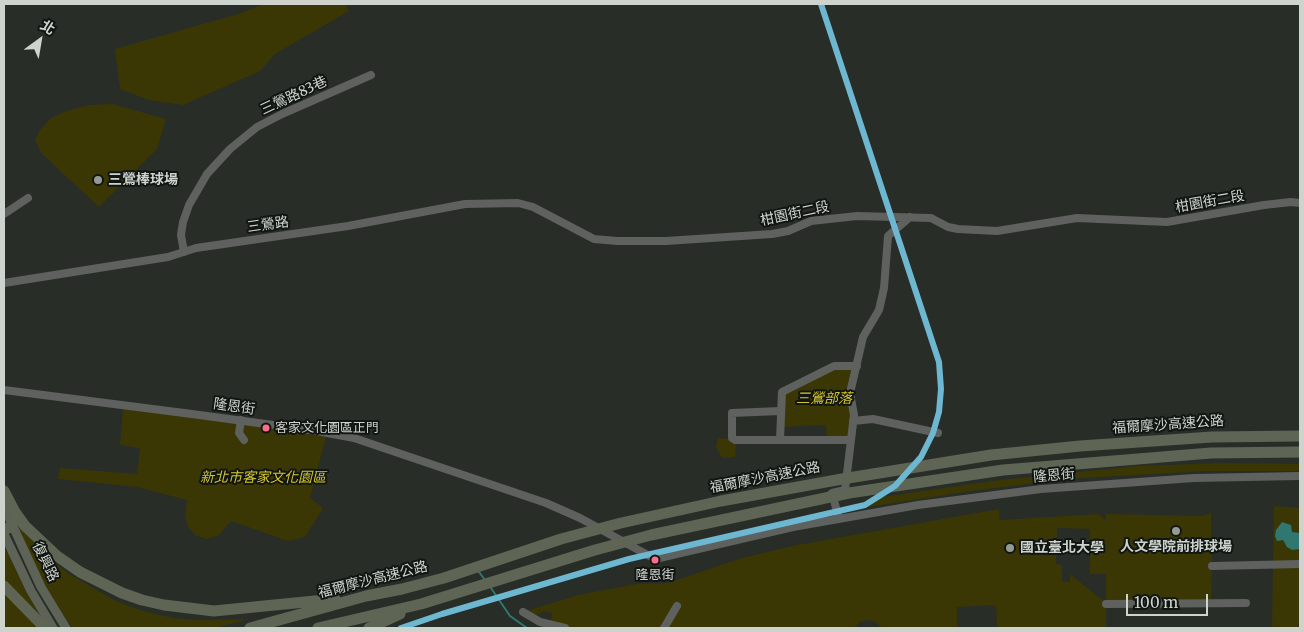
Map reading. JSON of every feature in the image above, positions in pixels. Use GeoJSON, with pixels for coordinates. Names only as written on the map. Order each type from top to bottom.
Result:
{"type":"FeatureCollection","features":[{"type":"Feature","properties":{"kind":"highway","name":"福爾摩沙高速公路"},"geometry":{"type":"LineString","coordinates":[[250,628],[366,596],[444,578],[561,539],[621,523],[721,501],[846,478],[991,455],[1080,446],[1212,436],[1300,436]]}},
{"type":"Feature","properties":{"kind":"highway"},"geometry":{"type":"LineString","coordinates":[[318,628],[421,604],[595,550],[651,535],[887,486],[1003,470],[1211,453],[1300,452]]}},
{"type":"Feature","properties":{"kind":"highway"},"geometry":{"type":"LineString","coordinates":[[4,492],[25,526],[57,556],[80,572],[122,593],[142,600],[164,605],[214,611],[366,596]]}},
{"type":"Feature","properties":{"kind":"highway"},"geometry":{"type":"LineString","coordinates":[[4,586],[45,628]]}},
{"type":"Feature","properties":{"kind":"highway"},"geometry":{"type":"LineString","coordinates":[[369,628],[421,604]]}},
{"type":"Feature","properties":{"kind":"main road","name":"復興路"},"geometry":{"type":"LineString","coordinates":[[4,507],[6,530],[31,591],[52,628]]}},
{"type":"Feature","properties":{"kind":"main road","name":"復興路"},"geometry":{"type":"LineString","coordinates":[[6,530],[66,628]]}},
{"type":"Feature","properties":{"kind":"street","name":"三鶯路83巷"},"geometry":{"type":"LineString","coordinates":[[184,252],[181,234],[183,222],[190,205],[207,174],[230,149],[257,127],[371,75]]}},
{"type":"Feature","properties":{"kind":"street"},"geometry":{"type":"LineString","coordinates":[[4,214],[28,198]]}},
{"type":"Feature","properties":{"kind":"street","name":"三鶯路"},"geometry":{"type":"LineString","coordinates":[[4,283],[168,257],[196,248],[348,226],[465,204],[518,203],[537,209]]}},
{"type":"Feature","properties":{"kind":"street","name":"柑園街二段"},"geometry":{"type":"LineString","coordinates":[[537,209],[585,236],[617,241],[666,241],[772,234],[788,231],[811,221],[857,216],[931,218],[958,229],[997,231],[1077,218],[1167,222],[1264,205],[1300,203]]}},
{"type":"Feature","properties":{"kind":"street"},"geometry":{"type":"LineString","coordinates":[[839,519],[832,493],[844,490],[854,415],[850,393],[863,336],[879,310],[884,288],[888,236],[910,218]]}},
{"type":"Feature","properties":{"kind":"street"},"geometry":{"type":"LineString","coordinates":[[780,440],[782,392],[834,366],[857,366]]}},
{"type":"Feature","properties":{"kind":"street","name":"隆恩街"},"geometry":{"type":"LineString","coordinates":[[4,390],[241,420],[368,441],[546,503],[580,518],[655,559],[839,519],[918,505],[1041,489],[1194,478],[1300,476]]}},
{"type":"Feature","properties":{"kind":"street"},"geometry":{"type":"LineString","coordinates":[[780,411],[732,413],[732,438],[735,440],[851,440]]}},
{"type":"Feature","properties":{"kind":"street"},"geometry":{"type":"LineString","coordinates":[[853,421],[873,419],[938,433]]}},
{"type":"Feature","properties":{"kind":"street"},"geometry":{"type":"LineString","coordinates":[[241,420],[239,434],[244,440]]}},
{"type":"Feature","properties":{"kind":"street"},"geometry":{"type":"LineString","coordinates":[[1212,566],[1300,564]]}},
{"type":"Feature","properties":{"kind":"street"},"geometry":{"type":"LineString","coordinates":[[1106,604],[1246,603]]}},
{"type":"Feature","properties":{"kind":"street"},"geometry":{"type":"LineString","coordinates":[[664,628],[677,606]]}},
{"type":"Feature","properties":{"kind":"street"},"geometry":{"type":"LineString","coordinates":[[523,612],[540,622],[565,628]]}},
{"type":"Feature","properties":{"kind":"green space"},"geometry":{"type":"Polygon","coordinates":[[[264,4],[346,4],[349,11],[275,54],[260,71],[183,105],[149,100],[120,89],[115,49],[238,14],[264,4]]]}},
{"type":"Feature","properties":{"kind":"green space","name":"三鶯棒球場"},"geometry":{"type":"Polygon","coordinates":[[[112,104],[166,119],[157,149],[99,207],[41,153],[35,139],[51,118],[66,111],[90,105],[112,104]]]}},
{"type":"Feature","properties":{"kind":"green space","name":"三鶯部落"},"geometry":{"type":"Polygon","coordinates":[[[834,366],[857,366],[850,393],[851,440],[827,440],[826,425],[780,427],[780,395],[834,366]]]}},
{"type":"Feature","properties":{"kind":"green space","name":"新北市客家文化園區"},"geometry":{"type":"Polygon","coordinates":[[[123,409],[170,413],[326,437],[310,498],[323,508],[305,537],[288,541],[231,521],[219,535],[207,539],[196,536],[188,527],[185,516],[187,500],[137,487],[58,479],[60,468],[137,474],[140,448],[120,445],[123,409]]]}},
{"type":"Feature","properties":{"kind":"green space"},"geometry":{"type":"Polygon","coordinates":[[[718,438],[730,439],[736,442],[735,457],[722,458],[716,447],[718,438]]]}},
{"type":"Feature","properties":{"kind":"green space"},"geometry":{"type":"Polygon","coordinates":[[[1224,463],[1300,464],[1300,471],[1205,471],[1066,479],[861,508],[874,498],[1000,480],[1138,466],[1224,463]]]}},
{"type":"Feature","properties":{"kind":"green space"},"geometry":{"type":"Polygon","coordinates":[[[1274,506],[1300,508],[1300,628],[1272,628],[1274,506]]]}},
{"type":"Feature","properties":{"kind":"green space"},"geometry":{"type":"Polygon","coordinates":[[[6,507],[36,545],[50,559],[69,574],[116,601],[143,611],[173,618],[198,620],[249,619],[215,628],[72,628],[44,584],[6,507]]]}},
{"type":"Feature","properties":{"kind":"green space","name":"國立臺北大學"},"geometry":{"type":"Polygon","coordinates":[[[999,509],[999,520],[1099,514],[1105,521],[1106,514],[1203,516],[1211,513],[1211,605],[1106,604],[1106,628],[997,628],[996,605],[957,607],[957,628],[881,628],[876,622],[867,620],[859,622],[855,628],[565,628],[551,625],[552,613],[543,611],[533,618],[523,612],[578,595],[637,584],[668,583],[742,558],[792,546],[999,509]],[[1057,528],[1056,564],[1062,565],[1062,581],[1070,582],[1070,574],[1106,603],[1106,574],[1090,574],[1090,529],[1057,528]]]}},
{"type":"Feature","properties":{"kind":"green space"},"geometry":{"type":"Polygon","coordinates":[[[4,545],[23,585],[38,613],[4,581],[4,545]]]}},
{"type":"Feature","properties":{"kind":"green space"},"geometry":{"type":"Polygon","coordinates":[[[4,589],[39,628],[4,628],[4,589]]]}},
{"type":"Feature","properties":{"kind":"water"},"geometry":{"type":"Polygon","coordinates":[[[1282,522],[1291,525],[1292,532],[1300,533],[1300,549],[1292,550],[1287,547],[1283,540],[1277,541],[1275,536],[1276,530],[1282,522]]]}},
{"type":"Feature","properties":{"kind":"waterway"},"geometry":{"type":"LineString","coordinates":[[479,572],[485,580]]}},
{"type":"Feature","properties":{"kind":"waterway"},"geometry":{"type":"LineString","coordinates":[[491,588],[510,616],[527,628]]}},
{"type":"Feature","properties":{"kind":"transit line"},"geometry":{"type":"LineString","coordinates":[[401,628],[442,614],[629,559],[865,505],[895,486],[921,457],[933,433],[939,412],[941,389],[939,362],[821,4]]}},
{"type":"Feature","properties":{"kind":"place","name":"三鶯棒球場"},"geometry":{"type":"Point","coordinates":[98,180]}},
{"type":"Feature","properties":{"kind":"place","name":"客家文化園區正門"},"geometry":{"type":"Point","coordinates":[266,428]}},
{"type":"Feature","properties":{"kind":"place","name":"人文學院前排球場"},"geometry":{"type":"Point","coordinates":[1176,531]}},
{"type":"Feature","properties":{"kind":"place","name":"國立臺北大學"},"geometry":{"type":"Point","coordinates":[1010,548]}},
{"type":"Feature","properties":{"kind":"place","name":"隆恩街"},"geometry":{"type":"Point","coordinates":[655,560]}}]}
